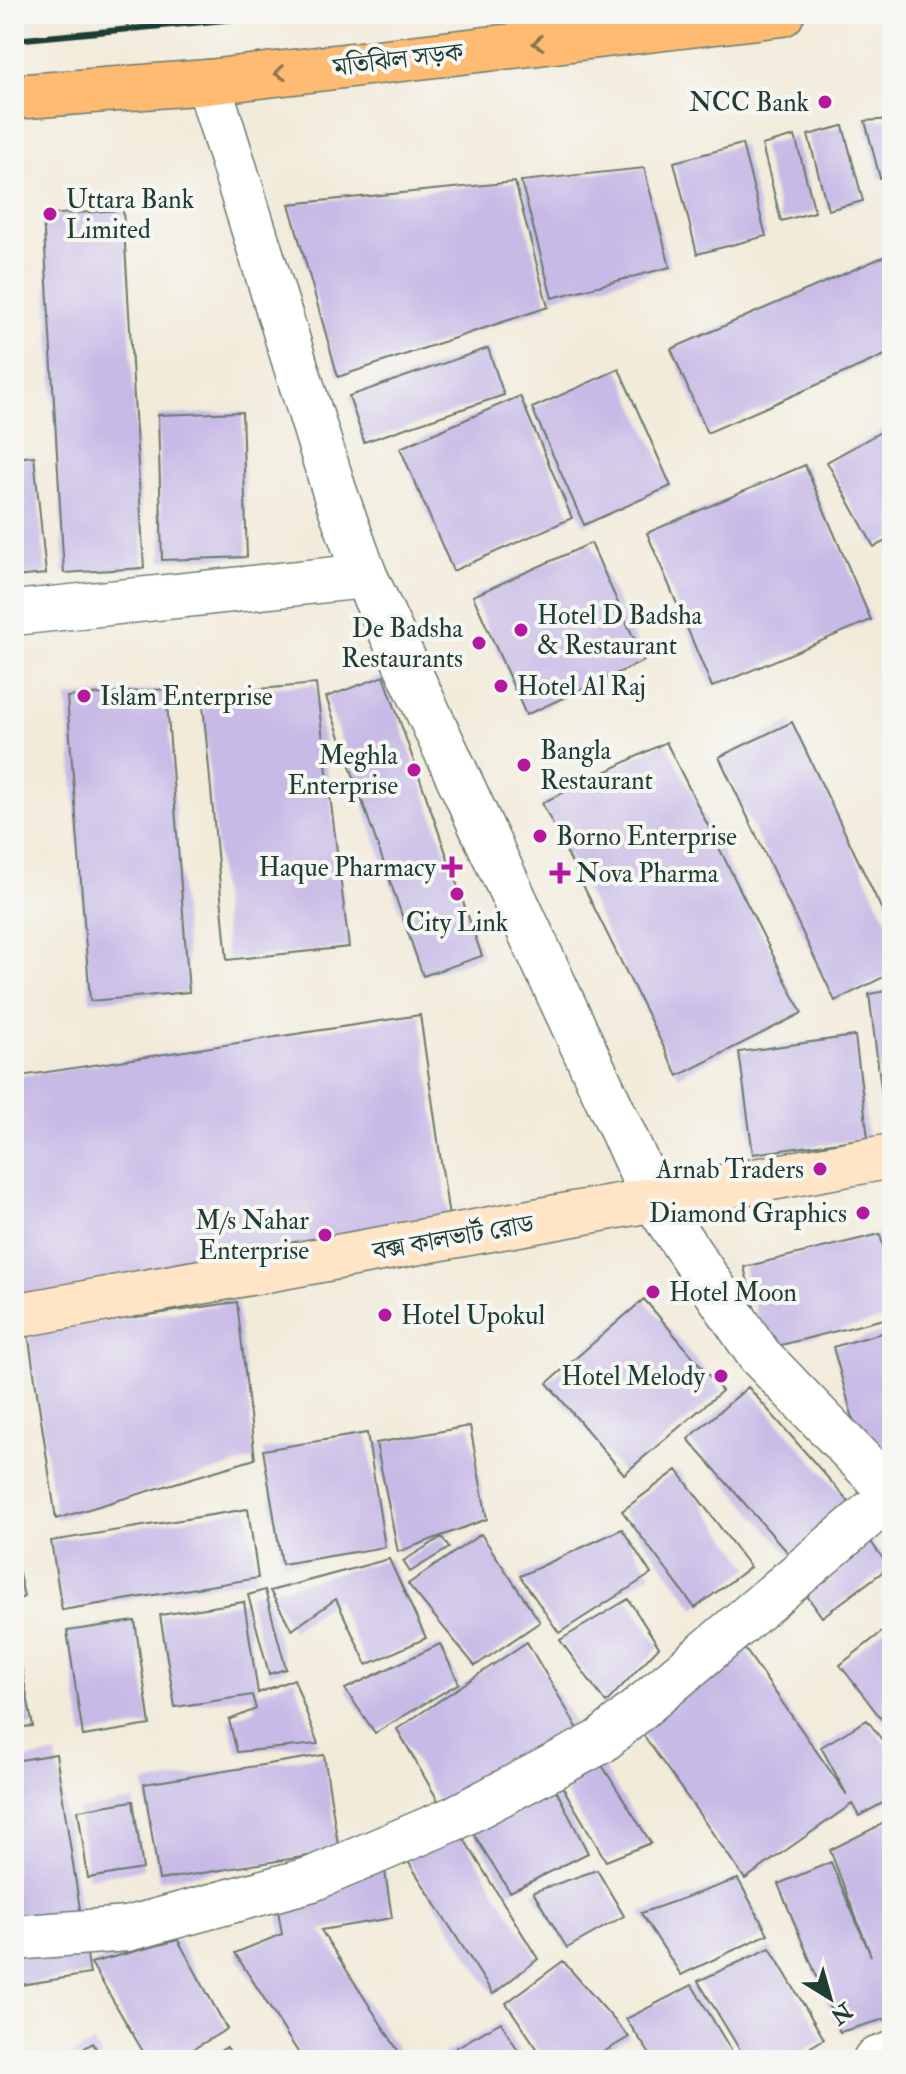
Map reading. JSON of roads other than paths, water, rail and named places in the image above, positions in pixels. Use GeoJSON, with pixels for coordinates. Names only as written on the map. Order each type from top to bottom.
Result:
{"type":"FeatureCollection","features":[{"type":"Feature","properties":{"kind":"main road","name":"মতিঝিল সড়ক"},"geometry":{"type":"LineString","coordinates":[[14,97],[208,82],[782,14]]}},
{"type":"Feature","properties":{"kind":"street"},"geometry":{"type":"LineString","coordinates":[[14,1938],[127,1929],[297,1883],[455,1818],[600,1742],[892,1494],[759,1355],[654,1200],[365,576],[335,493],[208,82]]}},
{"type":"Feature","properties":{"kind":"street"},"geometry":{"type":"LineString","coordinates":[[14,613],[365,576]]}},
{"type":"Feature","properties":{"kind":"street","name":"বক্স কালভার্ট রোড"},"geometry":{"type":"LineString","coordinates":[[14,1316],[892,1156]]}},
{"type":"Feature","properties":{"kind":"street"},"geometry":{"type":"LineString","coordinates":[[875,2060],[892,2054]]}},
{"type":"Feature","properties":{"kind":"railway"},"geometry":{"type":"LineString","coordinates":[[14,40],[288,14]]}},
{"type":"Feature","properties":{"kind":"place","name":"NCC Bank"},"geometry":{"type":"Point","coordinates":[825,102]}},
{"type":"Feature","properties":{"kind":"place","name":"Uttara Bank Limited"},"geometry":{"type":"Point","coordinates":[50,214]}},
{"type":"Feature","properties":{"kind":"place","name":"Hotel D Badsha & Restaurant"},"geometry":{"type":"Point","coordinates":[521,630]}},
{"type":"Feature","properties":{"kind":"place","name":"De Badsha Restaurants"},"geometry":{"type":"Point","coordinates":[479,643]}},
{"type":"Feature","properties":{"kind":"place","name":"Hotel Al Raj"},"geometry":{"type":"Point","coordinates":[501,686]}},
{"type":"Feature","properties":{"kind":"place","name":"Islam Enterprise"},"geometry":{"type":"Point","coordinates":[84,696]}},
{"type":"Feature","properties":{"kind":"place","name":"Bangla Restaurant"},"geometry":{"type":"Point","coordinates":[524,765]}},
{"type":"Feature","properties":{"kind":"place","name":"Meghla Enterprise"},"geometry":{"type":"Point","coordinates":[414,770]}},
{"type":"Feature","properties":{"kind":"place","name":"Borno Enterprise"},"geometry":{"type":"Point","coordinates":[540,836]}},
{"type":"Feature","properties":{"kind":"place","name":"Haque Pharmacy"},"geometry":{"type":"Point","coordinates":[452,867]}},
{"type":"Feature","properties":{"kind":"place","name":"Nova Pharma"},"geometry":{"type":"Point","coordinates":[560,873]}},
{"type":"Feature","properties":{"kind":"place","name":"City Link"},"geometry":{"type":"Point","coordinates":[457,894]}},
{"type":"Feature","properties":{"kind":"place","name":"Arnab Traders"},"geometry":{"type":"Point","coordinates":[820,1169]}},
{"type":"Feature","properties":{"kind":"place","name":"Diamond Graphics"},"geometry":{"type":"Point","coordinates":[863,1213]}},
{"type":"Feature","properties":{"kind":"place","name":"M/s Nahar Enterprise"},"geometry":{"type":"Point","coordinates":[325,1235]}},
{"type":"Feature","properties":{"kind":"place","name":"Hotel Moon"},"geometry":{"type":"Point","coordinates":[653,1292]}},
{"type":"Feature","properties":{"kind":"place","name":"Hotel Upokul"},"geometry":{"type":"Point","coordinates":[385,1315]}},
{"type":"Feature","properties":{"kind":"place","name":"Hotel Melody"},"geometry":{"type":"Point","coordinates":[721,1376]}}]}
